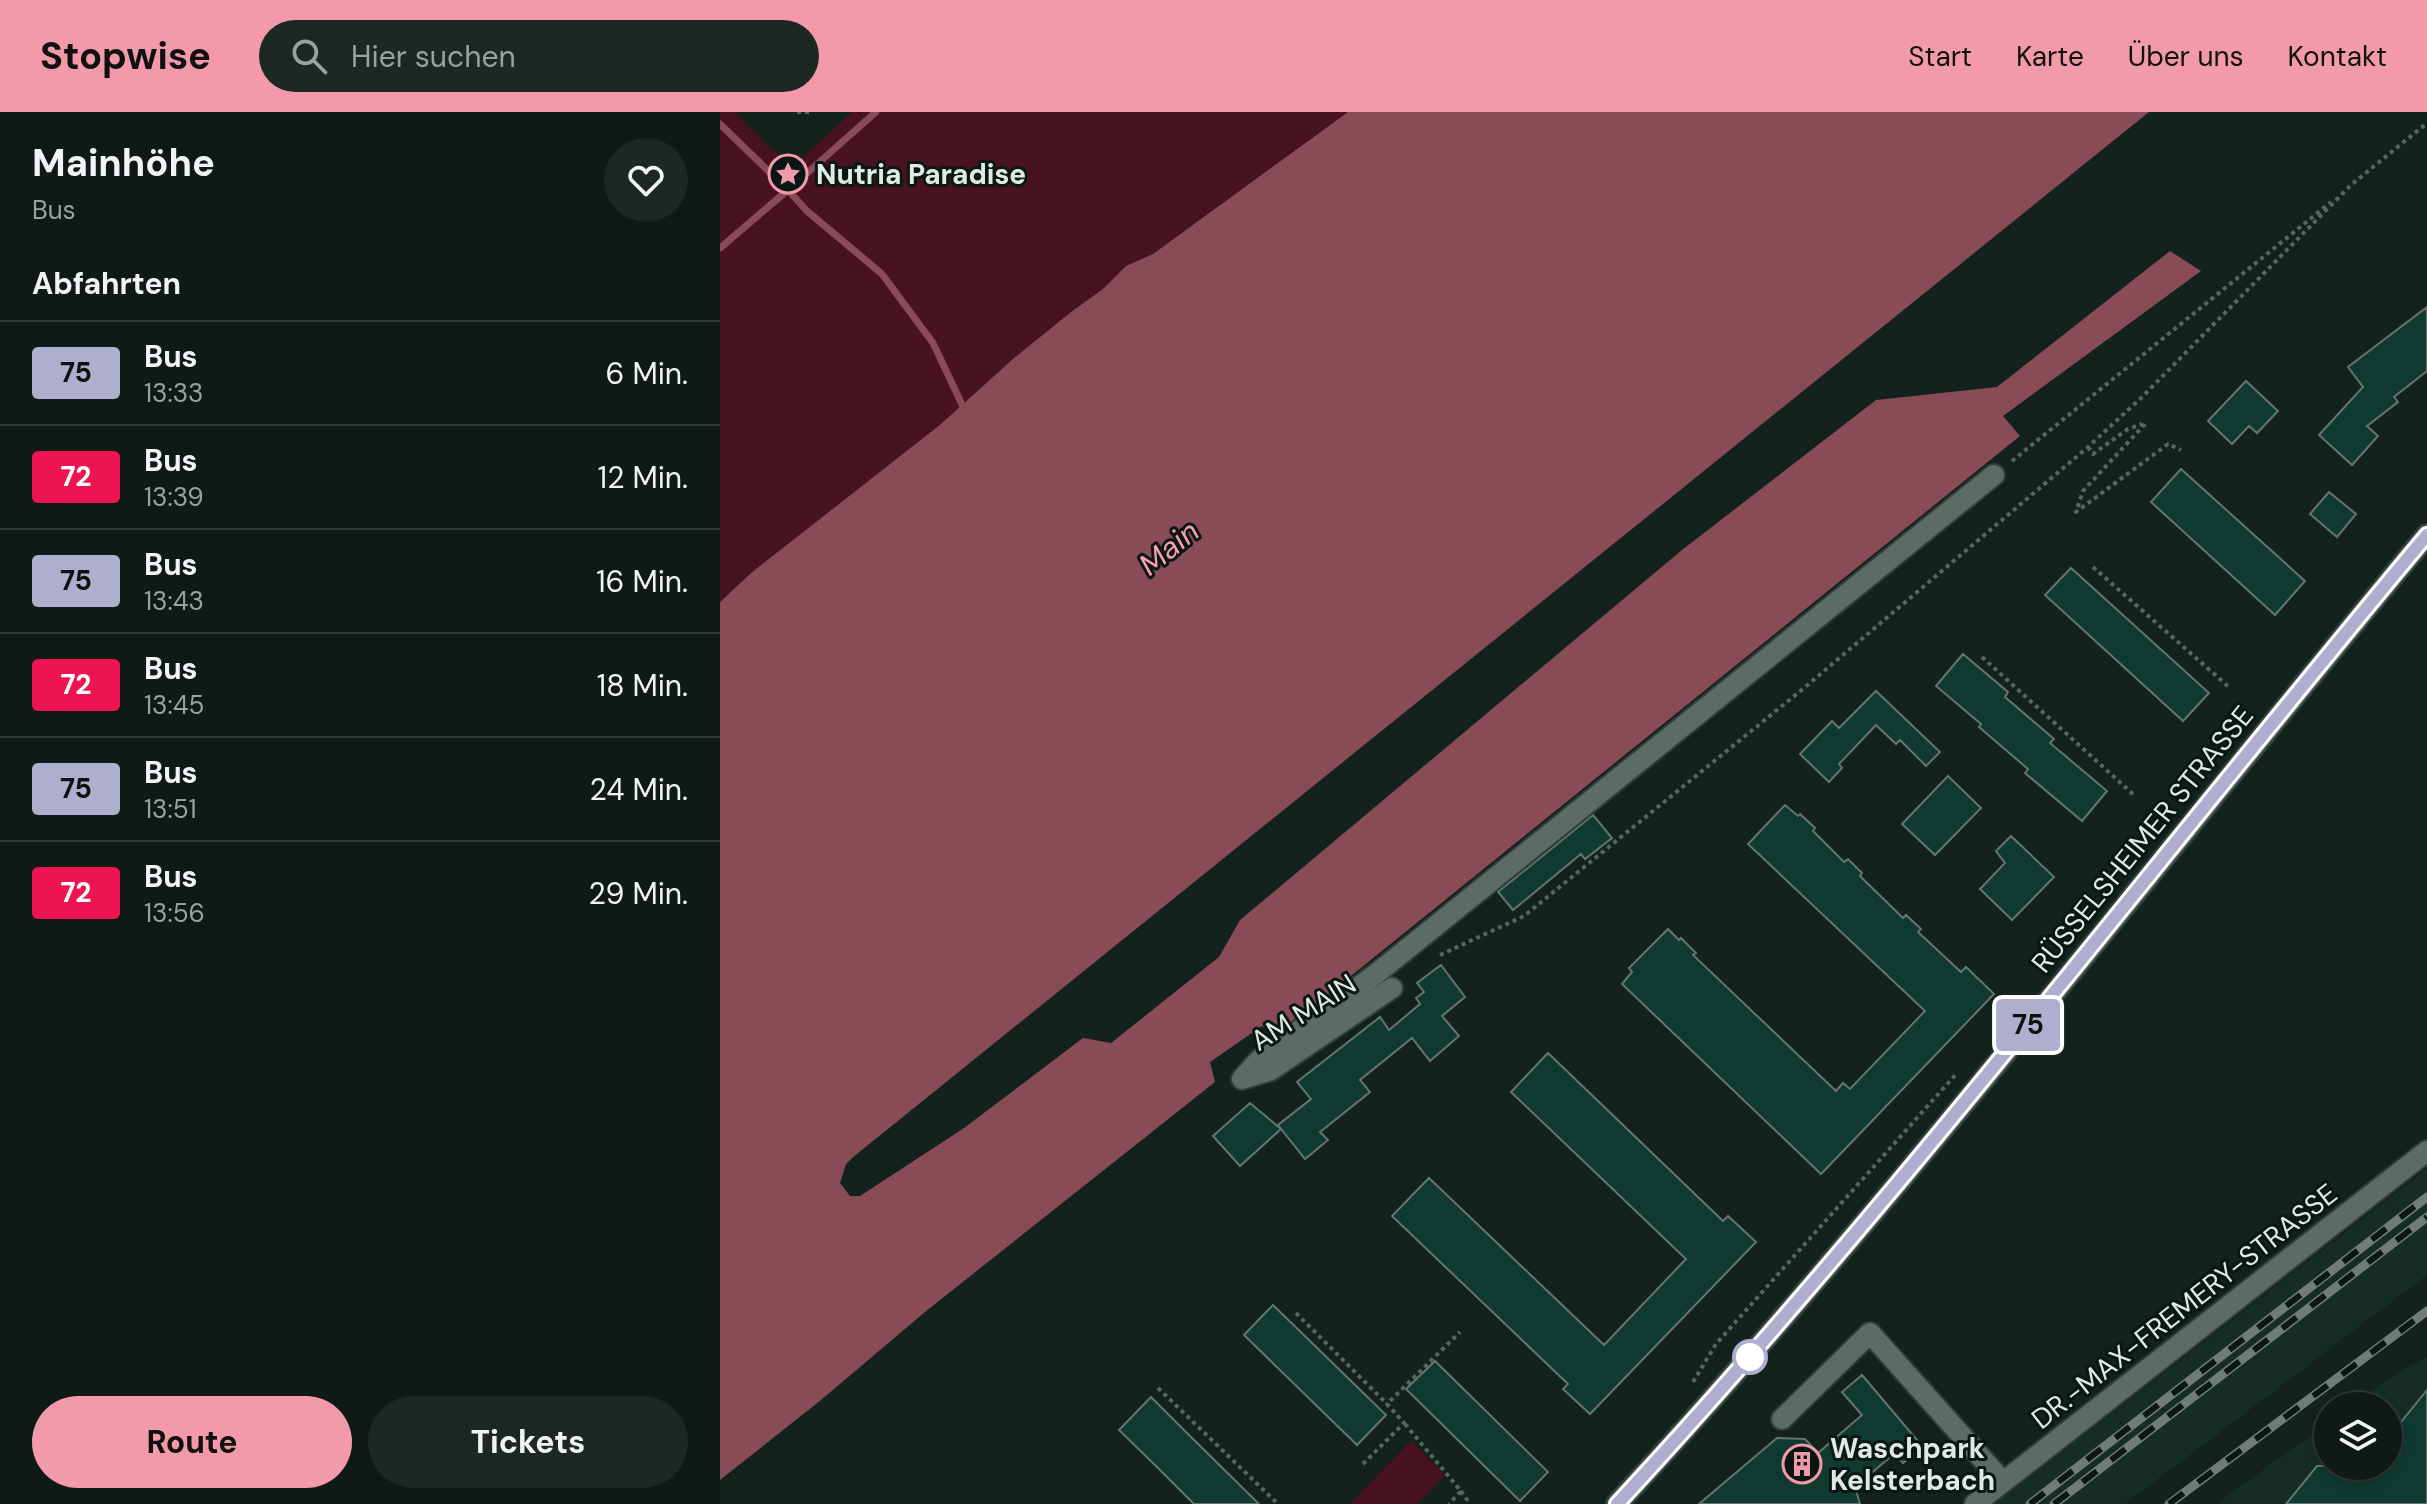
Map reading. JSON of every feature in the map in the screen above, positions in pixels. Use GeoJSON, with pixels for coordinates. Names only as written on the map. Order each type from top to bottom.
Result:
{"type":"FeatureCollection","features":[{"type":"Feature","properties":{"kind":"street","name":"AM MAIN"},"geometry":{"type":"LineString","coordinates":[[1392,988],[1271,1070],[1242,1079],[1271,1050],[1376,974],[1994,475]]}},
{"type":"Feature","properties":{"kind":"street","name":"RÜSSELSHEIMER STRASSE"},"geometry":{"type":"LineString","coordinates":[[1617,1504],[1748,1360],[1982,1081],[2427,535]]}},
{"type":"Feature","properties":{"kind":"street","name":"DR.-MAX-FREMERY-STRASSE"},"geometry":{"type":"LineString","coordinates":[[1975,1504],[2427,1151]]}},
{"type":"Feature","properties":{"kind":"street"},"geometry":{"type":"LineString","coordinates":[[1782,1419],[1870,1333],[2003,1482]]}},
{"type":"Feature","properties":{"kind":"path"},"geometry":{"type":"LineString","coordinates":[[797,112],[811,112]]}},
{"type":"Feature","properties":{"kind":"path"},"geometry":{"type":"LineString","coordinates":[[1994,475],[2427,123]]}},
{"type":"Feature","properties":{"kind":"path"},"geometry":{"type":"LineString","coordinates":[[1440,955],[1524,916],[1804,688],[2088,447],[2141,398],[2351,185]]}},
{"type":"Feature","properties":{"kind":"path"},"geometry":{"type":"LineString","coordinates":[[2088,447],[2093,454],[2128,429],[2145,424],[2083,491],[2076,512],[2168,444],[2181,450]]}},
{"type":"Feature","properties":{"kind":"path"},"geometry":{"type":"LineString","coordinates":[[2093,567],[2230,688]]}},
{"type":"Feature","properties":{"kind":"path"},"geometry":{"type":"LineString","coordinates":[[1982,657],[2135,796]]}},
{"type":"Feature","properties":{"kind":"path"},"geometry":{"type":"LineString","coordinates":[[1685,1392],[1716,1344],[1962,1067]]}},
{"type":"Feature","properties":{"kind":"path"},"geometry":{"type":"LineString","coordinates":[[1296,1313],[1387,1404],[1470,1504]]}},
{"type":"Feature","properties":{"kind":"path"},"geometry":{"type":"LineString","coordinates":[[1387,1404],[1460,1332]]}},
{"type":"Feature","properties":{"kind":"path"},"geometry":{"type":"LineString","coordinates":[[1158,1388],[1278,1504]]}},
{"type":"Feature","properties":{"kind":"path"},"geometry":{"type":"LineString","coordinates":[[1363,1464],[1404,1423]]}},
{"type":"Feature","properties":{"kind":"path"},"geometry":{"type":"LineString","coordinates":[[1449,1504],[1461,1491]]}},
{"type":"Feature","properties":{"kind":"shaded area"},"geometry":{"type":"Polygon","coordinates":[[[720,112],[735,112],[791,168],[852,112],[1348,112],[1153,254],[1126,266],[1103,289],[1014,358],[941,424],[751,573],[720,602],[720,112]]]}},
{"type":"Feature","properties":{"kind":"shaded area"},"geometry":{"type":"Polygon","coordinates":[[[2427,1169],[2427,1275],[2125,1504],[1995,1504],[2427,1169]]]}},
{"type":"Feature","properties":{"kind":"shaded area"},"geometry":{"type":"Polygon","coordinates":[[[2427,1357],[2427,1504],[2216,1504],[2314,1433],[2314,1480],[2402,1480],[2402,1392],[2370,1392],[2427,1357]]]}},
{"type":"Feature","properties":{"kind":"shaded area"},"geometry":{"type":"Polygon","coordinates":[[[1411,1441],[1445,1475],[1417,1504],[1350,1504],[1411,1441]]]}},
{"type":"Feature","properties":{"kind":"water","name":"Main"},"geometry":{"type":"Polygon","coordinates":[[[1348,112],[2149,112],[852,1158],[846,1164],[840,1183],[850,1196],[860,1196],[964,1128],[1083,1038],[1111,1043],[1219,957],[1240,920],[1682,550],[1876,400],[1997,387],[2170,251],[2201,271],[2003,416],[2020,436],[1279,1034],[1262,1026],[1210,1062],[1215,1082],[925,1312],[720,1480],[720,602],[751,573],[941,424],[1014,358],[1103,289],[1126,266],[1153,254],[1348,112]]]}},
{"type":"Feature","properties":{"kind":"building"},"geometry":{"type":"Polygon","coordinates":[[[2427,307],[2427,371],[2394,397],[2398,402],[2367,426],[2378,436],[2352,465],[2319,435],[2363,387],[2348,367],[2427,307]]]}},
{"type":"Feature","properties":{"kind":"building"},"geometry":{"type":"Polygon","coordinates":[[[2246,381],[2278,411],[2257,433],[2249,426],[2232,444],[2208,421],[2246,381]]]}},
{"type":"Feature","properties":{"kind":"building"},"geometry":{"type":"Polygon","coordinates":[[[2181,469],[2305,581],[2275,615],[2151,502],[2181,469]]]}},
{"type":"Feature","properties":{"kind":"building"},"geometry":{"type":"Polygon","coordinates":[[[2329,492],[2356,514],[2337,537],[2310,514],[2329,492]]]}},
{"type":"Feature","properties":{"kind":"building"},"geometry":{"type":"Polygon","coordinates":[[[2071,568],[2209,693],[2183,721],[2045,595],[2071,568]]]}},
{"type":"Feature","properties":{"kind":"building"},"geometry":{"type":"Polygon","coordinates":[[[1963,654],[2008,692],[2005,697],[2054,739],[2050,743],[2107,791],[2082,821],[2025,773],[2028,769],[1936,686],[1963,654]]]}},
{"type":"Feature","properties":{"kind":"building"},"geometry":{"type":"Polygon","coordinates":[[[1876,691],[1940,752],[1926,766],[1900,740],[1896,744],[1876,725],[1839,764],[1842,768],[1829,782],[1800,754],[1832,721],[1839,728],[1876,691]]]}},
{"type":"Feature","properties":{"kind":"building"},"geometry":{"type":"Polygon","coordinates":[[[1948,776],[1981,808],[1935,855],[1902,824],[1948,776]]]}},
{"type":"Feature","properties":{"kind":"building"},"geometry":{"type":"Polygon","coordinates":[[[1785,805],[1815,828],[1813,831],[1844,862],[1848,859],[1862,873],[1860,876],[1903,918],[1906,915],[1921,929],[1918,932],[1961,972],[1966,967],[1994,994],[1821,1174],[1622,984],[1632,972],[1629,968],[1668,929],[1679,940],[1681,938],[1696,953],[1693,955],[1836,1091],[1843,1083],[1850,1089],[1925,1011],[1748,844],[1785,805]]]}},
{"type":"Feature","properties":{"kind":"building"},"geometry":{"type":"Polygon","coordinates":[[[1593,815],[1612,838],[1585,859],[1581,854],[1513,910],[1498,892],[1593,815]]]}},
{"type":"Feature","properties":{"kind":"building"},"geometry":{"type":"Polygon","coordinates":[[[2011,836],[2054,877],[2012,920],[1980,889],[2005,863],[1996,851],[2011,836]]]}},
{"type":"Feature","properties":{"kind":"building"},"geometry":{"type":"Polygon","coordinates":[[[1441,965],[1465,997],[1442,1016],[1459,1036],[1430,1061],[1412,1038],[1360,1080],[1370,1092],[1320,1132],[1328,1140],[1305,1159],[1278,1125],[1311,1099],[1297,1082],[1380,1017],[1389,1030],[1420,1004],[1416,998],[1424,992],[1417,983],[1441,965]]]}},
{"type":"Feature","properties":{"kind":"building"},"geometry":{"type":"Polygon","coordinates":[[[1548,1053],[1723,1221],[1728,1216],[1756,1242],[1590,1414],[1563,1389],[1568,1384],[1392,1216],[1429,1178],[1604,1345],[1686,1259],[1511,1092],[1548,1053]]]}},
{"type":"Feature","properties":{"kind":"building"},"geometry":{"type":"Polygon","coordinates":[[[1250,1103],[1281,1129],[1240,1166],[1213,1136],[1250,1103]]]}},
{"type":"Feature","properties":{"kind":"building"},"geometry":{"type":"Polygon","coordinates":[[[1273,1305],[1386,1415],[1357,1445],[1244,1335],[1273,1305]]]}},
{"type":"Feature","properties":{"kind":"building"},"geometry":{"type":"Polygon","coordinates":[[[1435,1361],[1548,1472],[1520,1501],[1406,1389],[1435,1361]]]}},
{"type":"Feature","properties":{"kind":"building","name":"Waschpark Kelsterbach"},"geometry":{"type":"Polygon","coordinates":[[[1862,1375],[1923,1447],[1903,1463],[1895,1453],[1855,1487],[1860,1504],[1699,1504],[1777,1438],[1805,1439],[1818,1453],[1862,1415],[1842,1392],[1862,1375]]]}},
{"type":"Feature","properties":{"kind":"building"},"geometry":{"type":"Polygon","coordinates":[[[2427,1390],[2427,1504],[2286,1504],[2314,1470],[2314,1480],[2402,1480],[2402,1421],[2427,1390]]]}},
{"type":"Feature","properties":{"kind":"building"},"geometry":{"type":"Polygon","coordinates":[[[1151,1397],[1259,1504],[1194,1504],[1119,1430],[1151,1397]]]}},
{"type":"Feature","properties":{"kind":"waterway"},"geometry":{"type":"LineString","coordinates":[[876,112],[788,190],[807,211],[882,274],[933,343],[966,413]]}},
{"type":"Feature","properties":{"kind":"waterway"},"geometry":{"type":"LineString","coordinates":[[720,124],[788,190],[720,248]]}},
{"type":"Feature","properties":{"kind":"railway"},"geometry":{"type":"LineString","coordinates":[[2030,1504],[2427,1197]]}},
{"type":"Feature","properties":{"kind":"railway"},"geometry":{"type":"LineString","coordinates":[[2054,1504],[2427,1217]]}},
{"type":"Feature","properties":{"kind":"railway"},"geometry":{"type":"LineString","coordinates":[[2169,1504],[2427,1311]]}},
{"type":"Feature","properties":{"kind":"bus line","name":"75"},"geometry":{"type":"LineString","coordinates":[[1617,1504],[1748,1360],[1982,1081],[2427,535]]}},
{"type":"Feature","properties":{"kind":"place","name":"Nutria Paradise"},"geometry":{"type":"Point","coordinates":[788,174]}},
{"type":"Feature","properties":{"kind":"place","name":"Waschpark Kelsterbach"},"geometry":{"type":"Point","coordinates":[1802,1464]}}]}
